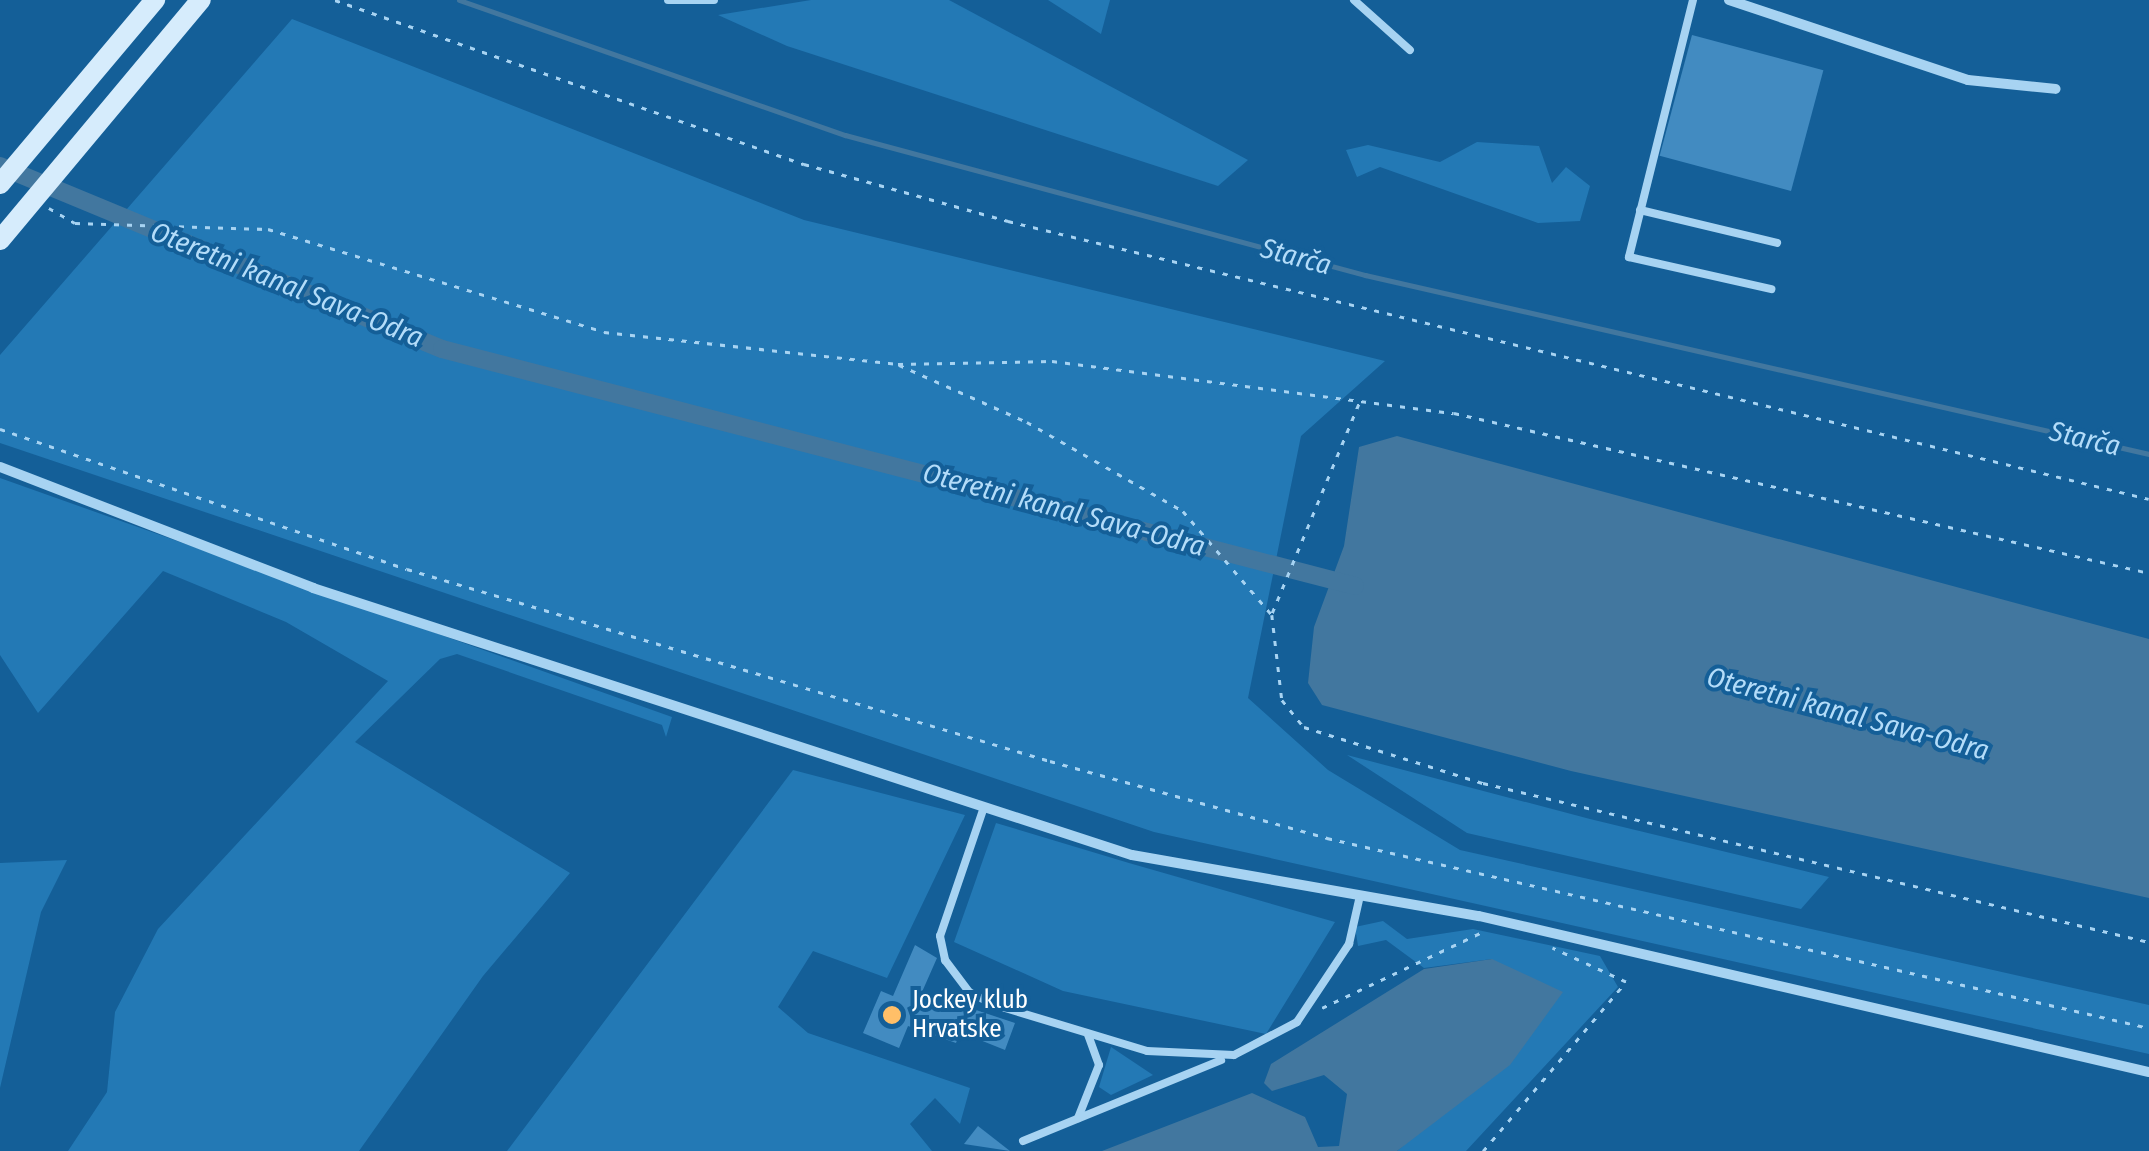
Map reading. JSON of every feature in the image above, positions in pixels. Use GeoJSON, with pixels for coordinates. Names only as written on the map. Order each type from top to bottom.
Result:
{"type":"FeatureCollection","features":[{"type":"Feature","properties":{"kind":"main road"},"geometry":{"type":"LineString","coordinates":[[0,184],[155,0]]}},
{"type":"Feature","properties":{"kind":"main road"},"geometry":{"type":"LineString","coordinates":[[0,240],[201,0]]}},
{"type":"Feature","properties":{"kind":"street"},"geometry":{"type":"LineString","coordinates":[[1729,0],[1968,80],[2056,89]]}},
{"type":"Feature","properties":{"kind":"street"},"geometry":{"type":"LineString","coordinates":[[0,467],[313,588],[1132,855],[1725,969],[2149,1072]]}},
{"type":"Feature","properties":{"kind":"lane"},"geometry":{"type":"LineString","coordinates":[[668,0],[714,0]]}},
{"type":"Feature","properties":{"kind":"lane"},"geometry":{"type":"LineString","coordinates":[[1354,0],[1410,50]]}},
{"type":"Feature","properties":{"kind":"lane"},"geometry":{"type":"LineString","coordinates":[[1693,0],[1629,257],[1771,289]]}},
{"type":"Feature","properties":{"kind":"lane"},"geometry":{"type":"LineString","coordinates":[[1640,210],[1777,243]]}},
{"type":"Feature","properties":{"kind":"lane"},"geometry":{"type":"LineString","coordinates":[[984,807],[940,936],[945,960],[968,992],[1088,1034],[1199,1060],[1234,1055]]}},
{"type":"Feature","properties":{"kind":"lane"},"geometry":{"type":"LineString","coordinates":[[1023,1140],[1234,1055],[1297,1022],[1349,944],[1359,900]]}},
{"type":"Feature","properties":{"kind":"lane"},"geometry":{"type":"LineString","coordinates":[[1078,1118],[1098,1064],[1088,1034]]}},
{"type":"Feature","properties":{"kind":"path"},"geometry":{"type":"LineString","coordinates":[[334,0],[804,164],[1008,221],[2149,499]]}},
{"type":"Feature","properties":{"kind":"path"},"geometry":{"type":"LineString","coordinates":[[45,205],[75,224],[268,228],[604,332],[898,364],[1052,360],[1454,413],[2149,573]]}},
{"type":"Feature","properties":{"kind":"path"},"geometry":{"type":"LineString","coordinates":[[898,364],[1027,422],[1182,512],[1272,614]]}},
{"type":"Feature","properties":{"kind":"path"},"geometry":{"type":"LineString","coordinates":[[1360,401],[1272,614],[1282,700],[1304,727],[1483,783],[2149,942]]}},
{"type":"Feature","properties":{"kind":"path"},"geometry":{"type":"LineString","coordinates":[[0,429],[426,575],[1106,777],[1327,838],[2149,1028]]}},
{"type":"Feature","properties":{"kind":"path"},"geometry":{"type":"LineString","coordinates":[[1297,1022],[1405,962],[1484,931],[1501,934]]}},
{"type":"Feature","properties":{"kind":"path"},"geometry":{"type":"LineString","coordinates":[[1484,1151],[1626,982],[1534,940]]}},
{"type":"Feature","properties":{"kind":"shaded area"},"geometry":{"type":"Polygon","coordinates":[[[811,0],[949,0],[1248,160],[1218,186],[787,46],[718,15],[811,0]]]}},
{"type":"Feature","properties":{"kind":"shaded area"},"geometry":{"type":"Polygon","coordinates":[[[1048,0],[1110,0],[1101,34],[1048,0]]]}},
{"type":"Feature","properties":{"kind":"shaded area"},"geometry":{"type":"Polygon","coordinates":[[[292,19],[804,220],[1385,361],[1301,436],[1248,698],[1328,770],[1460,850],[2149,1005],[2149,1054],[1154,832],[0,443],[0,355],[292,19]]]}},
{"type":"Feature","properties":{"kind":"shaded area"},"geometry":{"type":"Polygon","coordinates":[[[1477,142],[1539,146],[1552,183],[1566,167],[1590,186],[1580,221],[1538,223],[1380,167],[1357,177],[1346,150],[1368,145],[1440,162],[1477,142]]]}},
{"type":"Feature","properties":{"kind":"shaded area"},"geometry":{"type":"Polygon","coordinates":[[[0,478],[672,717],[666,737],[662,725],[457,654],[440,659],[355,742],[570,873],[483,976],[359,1151],[68,1151],[107,1092],[115,1012],[158,929],[388,681],[286,622],[163,571],[38,713],[0,655],[0,478]]]}},
{"type":"Feature","properties":{"kind":"shaded area"},"geometry":{"type":"Polygon","coordinates":[[[1347,755],[1829,877],[1801,909],[1467,833],[1347,755]]]}},
{"type":"Feature","properties":{"kind":"shaded area"},"geometry":{"type":"Polygon","coordinates":[[[793,770],[965,815],[887,978],[813,951],[778,1007],[808,1033],[970,1088],[960,1124],[935,1098],[910,1124],[932,1151],[507,1151],[793,770]]]}},
{"type":"Feature","properties":{"kind":"shaded area"},"geometry":{"type":"Polygon","coordinates":[[[996,823],[1335,922],[1266,1034],[1063,991],[954,942],[996,823]]]}},
{"type":"Feature","properties":{"kind":"shaded area"},"geometry":{"type":"Polygon","coordinates":[[[67,860],[41,912],[0,1088],[0,863],[67,860]]]}},
{"type":"Feature","properties":{"kind":"shaded area"},"geometry":{"type":"Polygon","coordinates":[[[1383,921],[1407,939],[1473,929],[1600,956],[1618,987],[1466,1151],[1397,1151],[1433,1120],[1492,959],[1424,968],[1386,940],[1358,946],[1355,927],[1383,921]]]}},
{"type":"Feature","properties":{"kind":"shaded area"},"geometry":{"type":"Polygon","coordinates":[[[1111,1047],[1153,1075],[1111,1095],[1099,1087],[1111,1047]]]}},
{"type":"Feature","properties":{"kind":"water"},"geometry":{"type":"Polygon","coordinates":[[[1397,436],[2149,639],[2149,898],[1571,771],[1322,705],[1308,683],[1314,627],[1344,546],[1359,447],[1397,436]]]}},
{"type":"Feature","properties":{"kind":"water"},"geometry":{"type":"Polygon","coordinates":[[[1492,959],[1563,992],[1510,1065],[1397,1151],[1102,1151],[1252,1093],[1305,1117],[1318,1147],[1339,1146],[1347,1094],[1324,1075],[1272,1091],[1264,1083],[1271,1064],[1424,969],[1492,959]]]}},
{"type":"Feature","properties":{"kind":"building"},"geometry":{"type":"Polygon","coordinates":[[[1692,35],[1823,70],[1791,191],[1660,156],[1692,35]]]}},
{"type":"Feature","properties":{"kind":"building"},"geometry":{"type":"Polygon","coordinates":[[[915,945],[937,958],[922,992],[1015,1023],[1005,1050],[960,1032],[956,1043],[908,1026],[899,1048],[863,1033],[881,991],[893,996],[915,945]]]}},
{"type":"Feature","properties":{"kind":"building"},"geometry":{"type":"Polygon","coordinates":[[[978,1126],[1010,1151],[964,1144],[978,1126]]]}},
{"type":"Feature","properties":{"kind":"waterway","name":"Starča"},"geometry":{"type":"LineString","coordinates":[[459,0],[845,135],[1365,275],[2149,454]]}},
{"type":"Feature","properties":{"kind":"waterway","name":"Oteretni kanal Sava-Odra"},"geometry":{"type":"LineString","coordinates":[[0,166],[442,349],[1355,586]]}},
{"type":"Feature","properties":{"kind":"place","name":"Jockey klub Hrvatske"},"geometry":{"type":"Point","coordinates":[892,1015]}}]}
